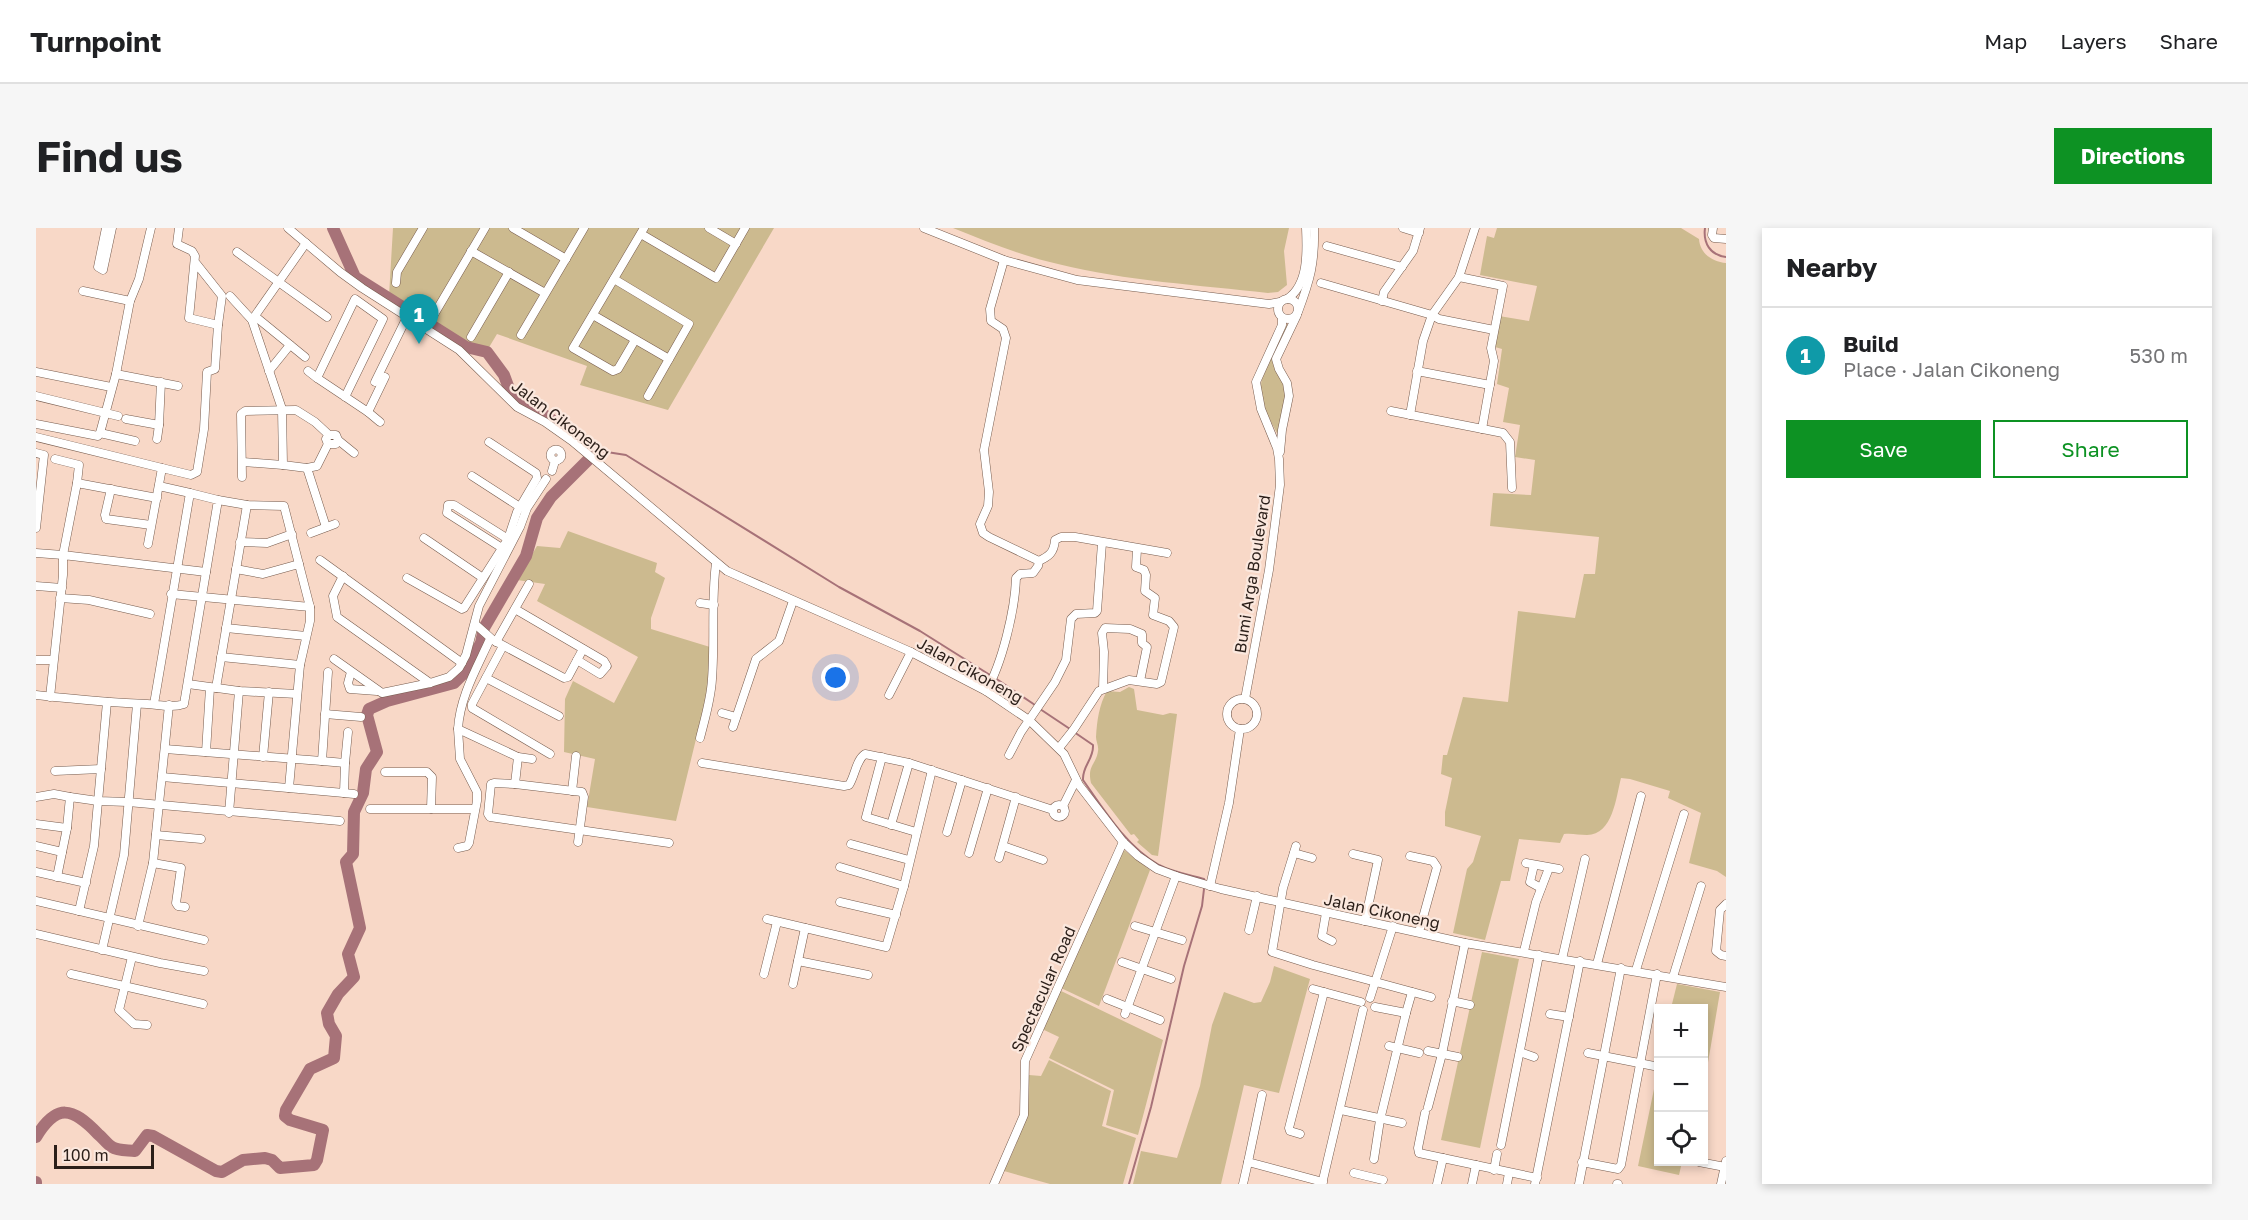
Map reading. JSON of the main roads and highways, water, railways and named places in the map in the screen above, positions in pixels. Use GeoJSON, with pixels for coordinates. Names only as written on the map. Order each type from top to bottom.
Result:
{"type":"FeatureCollection","features":[{"type":"Feature","properties":{"kind":"waterway"},"geometry":{"type":"LineString","coordinates":[[333,228],[355,277],[466,347],[487,352],[504,375],[511,394],[595,447],[592,455]]}},
{"type":"Feature","properties":{"kind":"waterway"},"geometry":{"type":"LineString","coordinates":[[1705,228],[1705,239],[1709,247],[1716,254],[1726,257]]}},
{"type":"Feature","properties":{"kind":"waterway"},"geometry":{"type":"LineString","coordinates":[[594,450],[626,455],[839,587],[920,631],[990,675]]}},
{"type":"Feature","properties":{"kind":"waterway"},"geometry":{"type":"LineString","coordinates":[[36,1137],[51,1118],[65,1113],[80,1118],[114,1148],[135,1151],[147,1135],[153,1136],[216,1171],[222,1172],[243,1160],[265,1158],[272,1160],[280,1168],[314,1165],[323,1130],[290,1120],[285,1116],[286,1110],[310,1069],[334,1058],[336,1036],[329,1024],[327,1013],[338,994],[354,977],[348,954],[360,928],[346,862],[353,854],[354,812],[363,793],[366,769],[377,752],[367,715],[369,709],[387,701],[454,683],[465,672],[481,643],[484,628],[526,556],[537,518],[551,497],[589,459]]}},
{"type":"Feature","properties":{"kind":"waterway"},"geometry":{"type":"LineString","coordinates":[[995,678],[1035,705]]}},
{"type":"Feature","properties":{"kind":"waterway"},"geometry":{"type":"LineString","coordinates":[[1040,709],[1070,729]]}},
{"type":"Feature","properties":{"kind":"waterway"},"geometry":{"type":"LineString","coordinates":[[1074,732],[1093,745],[1083,780],[1126,838],[1159,865],[1205,881]]}},
{"type":"Feature","properties":{"kind":"waterway"},"geometry":{"type":"LineString","coordinates":[[1129,1184],[1151,1107],[1184,966],[1202,906],[1204,889]]}},
{"type":"Feature","properties":{"kind":"place","name":"Build"},"geometry":{"type":"Point","coordinates":[419,344]}}]}
